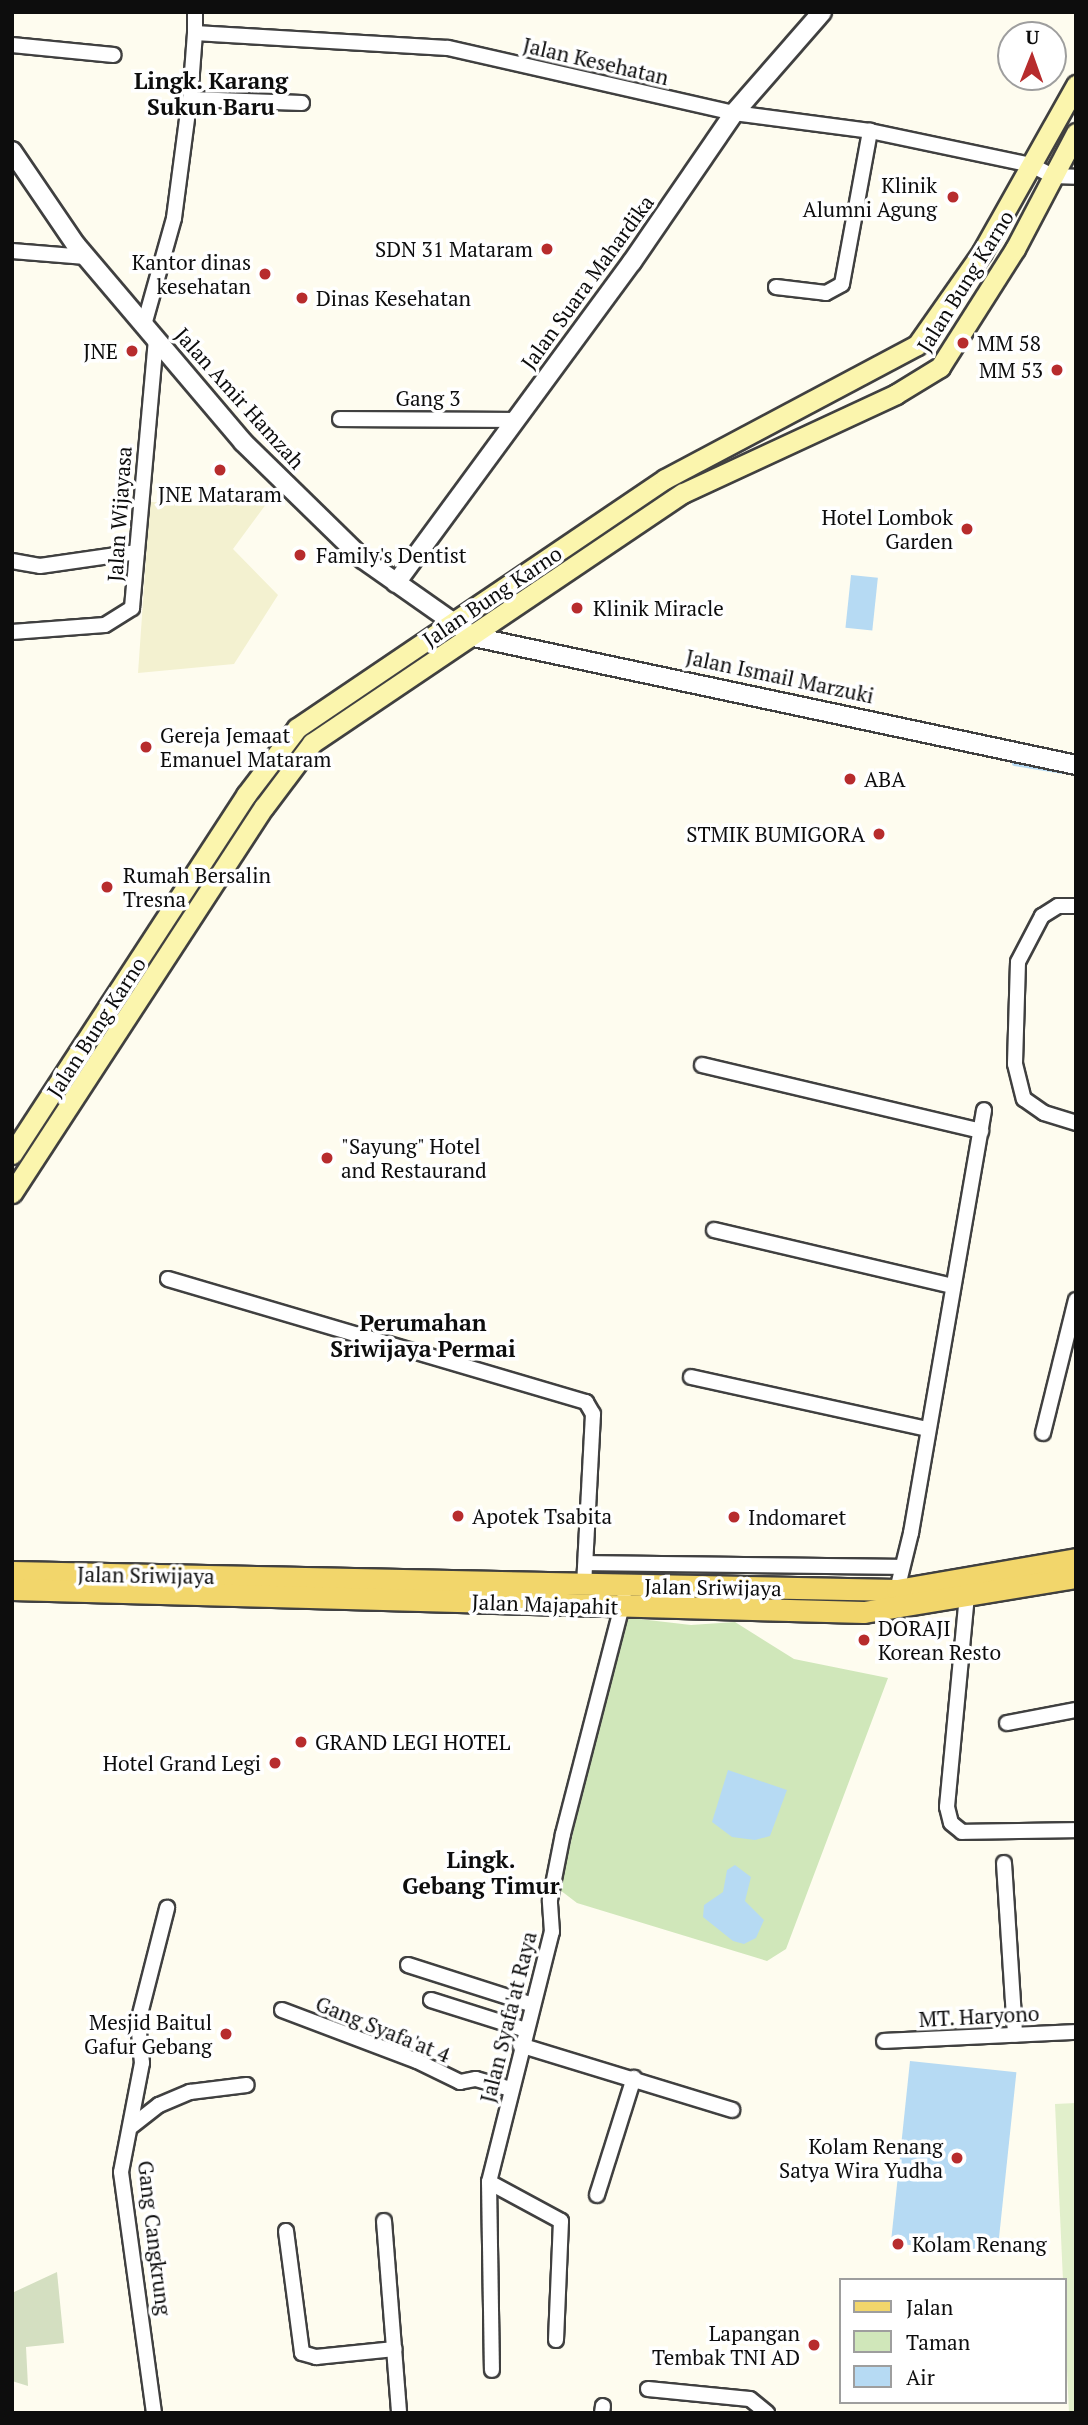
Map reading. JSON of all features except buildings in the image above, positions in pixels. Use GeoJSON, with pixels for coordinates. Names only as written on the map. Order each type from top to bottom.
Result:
{"type":"FeatureCollection","features":[{"type":"Feature","properties":{"kind":"main road"},"geometry":{"type":"LineString","coordinates":[[12,1154],[283,742],[313,713],[456,621],[665,479],[815,403],[917,345],[952,299],[1076,85]]}},
{"type":"Feature","properties":{"kind":"main road","name":"Jalan Bung Karno"},"geometry":{"type":"LineString","coordinates":[[12,1193],[100,1063],[264,807],[312,743],[474,637],[683,493],[896,394],[940,367],[975,313],[1076,133]]}},
{"type":"Feature","properties":{"kind":"main road"},"geometry":{"type":"LineString","coordinates":[[952,299],[975,313]]}},
{"type":"Feature","properties":{"kind":"main road"},"geometry":{"type":"LineString","coordinates":[[815,403],[826,425]]}},
{"type":"Feature","properties":{"kind":"main road"},"geometry":{"type":"LineString","coordinates":[[625,507],[637,525]]}},
{"type":"Feature","properties":{"kind":"main road"},"geometry":{"type":"LineString","coordinates":[[246,795],[264,807]]}},
{"type":"Feature","properties":{"kind":"main road"},"geometry":{"type":"LineString","coordinates":[[80,1050],[100,1063]]}},
{"type":"Feature","properties":{"kind":"main road","name":"Jalan Sriwijaya"},"geometry":{"type":"LineString","coordinates":[[12,1572],[570,1591],[628,1585],[897,1590],[1076,1559]]}},
{"type":"Feature","properties":{"kind":"main road","name":"Jalan Majapahit"},"geometry":{"type":"LineString","coordinates":[[12,1589],[570,1591],[620,1607],[864,1612],[1076,1577]]}},
{"type":"Feature","properties":{"kind":"street"},"geometry":{"type":"LineString","coordinates":[[195,12],[190,99],[303,103]]}},
{"type":"Feature","properties":{"kind":"street","name":"Jalan Suara Mahardika"},"geometry":{"type":"LineString","coordinates":[[396,583],[734,114],[822,12]]}},
{"type":"Feature","properties":{"kind":"street","name":"Jalan Kesehatan"},"geometry":{"type":"LineString","coordinates":[[195,33],[448,48],[734,114],[870,131],[1031,165],[1053,176]]}},
{"type":"Feature","properties":{"kind":"street"},"geometry":{"type":"LineString","coordinates":[[12,45],[114,55]]}},
{"type":"Feature","properties":{"kind":"street"},"geometry":{"type":"LineString","coordinates":[[144,325],[174,218],[187,119]]}},
{"type":"Feature","properties":{"kind":"street"},"geometry":{"type":"LineString","coordinates":[[776,287],[825,293],[842,284],[870,131]]}},
{"type":"Feature","properties":{"kind":"street","name":"Jalan Amir Hamzah"},"geometry":{"type":"LineString","coordinates":[[12,151],[86,257],[243,442],[363,559],[456,621],[474,637]]}},
{"type":"Feature","properties":{"kind":"street"},"geometry":{"type":"LineString","coordinates":[[1053,176],[1076,177]]}},
{"type":"Feature","properties":{"kind":"street"},"geometry":{"type":"LineString","coordinates":[[12,251],[86,257]]}},
{"type":"Feature","properties":{"kind":"street","name":"Jalan Wijayasa"},"geometry":{"type":"LineString","coordinates":[[12,632],[90,628],[119,618],[132,608],[156,340]]}},
{"type":"Feature","properties":{"kind":"street","name":"Gang 3"},"geometry":{"type":"LineString","coordinates":[[340,419],[515,420]]}},
{"type":"Feature","properties":{"kind":"street"},"geometry":{"type":"LineString","coordinates":[[12,561],[40,566],[137,552]]}},
{"type":"Feature","properties":{"kind":"street","name":"Jalan Ismail Marzuki"},"geometry":{"type":"LineString","coordinates":[[474,637],[1076,765]]}},
{"type":"Feature","properties":{"kind":"street"},"geometry":{"type":"LineString","coordinates":[[1076,906],[1049,909],[1031,934],[1018,962],[1015,1026],[1015,1064],[1024,1099],[1044,1114],[1076,1123]]}},
{"type":"Feature","properties":{"kind":"street"},"geometry":{"type":"LineString","coordinates":[[702,1065],[981,1131]]}},
{"type":"Feature","properties":{"kind":"street"},"geometry":{"type":"LineString","coordinates":[[897,1590],[984,1110]]}},
{"type":"Feature","properties":{"kind":"street"},"geometry":{"type":"LineString","coordinates":[[714,1230],[952,1286]]}},
{"type":"Feature","properties":{"kind":"street"},"geometry":{"type":"LineString","coordinates":[[168,1279],[586,1402],[593,1414],[586,1563],[570,1591]]}},
{"type":"Feature","properties":{"kind":"street"},"geometry":{"type":"LineString","coordinates":[[1043,1433],[1076,1300]]}},
{"type":"Feature","properties":{"kind":"street"},"geometry":{"type":"LineString","coordinates":[[691,1377],[927,1429]]}},
{"type":"Feature","properties":{"kind":"street"},"geometry":{"type":"LineString","coordinates":[[586,1563],[902,1567]]}},
{"type":"Feature","properties":{"kind":"street","name":"Jalan Syafa'at Raya"},"geometry":{"type":"LineString","coordinates":[[492,2371],[490,2177],[520,2045],[552,1932],[550,1900],[555,1871],[620,1607],[628,1585]]}},
{"type":"Feature","properties":{"kind":"street"},"geometry":{"type":"LineString","coordinates":[[967,1595],[947,1807],[951,1823],[962,1832],[1076,1830]]}},
{"type":"Feature","properties":{"kind":"street"},"geometry":{"type":"LineString","coordinates":[[1007,1723],[1076,1710]]}},
{"type":"Feature","properties":{"kind":"street"},"geometry":{"type":"LineString","coordinates":[[1004,1863],[1015,2035]]}},
{"type":"Feature","properties":{"kind":"street","name":"Gang Cangkrung"},"geometry":{"type":"LineString","coordinates":[[154,2413],[121,2172],[123,2149],[132,2126],[144,2048],[138,2022],[167,1908]]}},
{"type":"Feature","properties":{"kind":"street"},"geometry":{"type":"LineString","coordinates":[[408,1965],[533,2006]]}},
{"type":"Feature","properties":{"kind":"street"},"geometry":{"type":"LineString","coordinates":[[431,2000],[526,2030]]}},
{"type":"Feature","properties":{"kind":"street","name":"Gang Syafa'at 4"},"geometry":{"type":"LineString","coordinates":[[282,2010],[417,2061],[460,2082],[476,2079],[510,2089]]}},
{"type":"Feature","properties":{"kind":"street","name":"MT. Haryono"},"geometry":{"type":"LineString","coordinates":[[884,2041],[1076,2032]]}},
{"type":"Feature","properties":{"kind":"street"},"geometry":{"type":"LineString","coordinates":[[520,2045],[635,2078],[732,2110]]}},
{"type":"Feature","properties":{"kind":"street"},"geometry":{"type":"LineString","coordinates":[[597,2194],[635,2078]]}},
{"type":"Feature","properties":{"kind":"street"},"geometry":{"type":"LineString","coordinates":[[132,2126],[159,2105],[190,2092],[247,2085]]}},
{"type":"Feature","properties":{"kind":"street"},"geometry":{"type":"LineString","coordinates":[[490,2177],[561,2221],[556,2340]]}},
{"type":"Feature","properties":{"kind":"street"},"geometry":{"type":"LineString","coordinates":[[384,2221],[399,2413]]}},
{"type":"Feature","properties":{"kind":"street"},"geometry":{"type":"LineString","coordinates":[[286,2231],[302,2353],[316,2357],[395,2349]]}},
{"type":"Feature","properties":{"kind":"street"},"geometry":{"type":"LineString","coordinates":[[648,2389],[741,2397],[767,2413]]}},
{"type":"Feature","properties":{"kind":"shaded area"},"geometry":{"type":"Polygon","coordinates":[[[250,492],[275,492],[233,549],[278,595],[234,664],[138,673],[150,502],[232,504],[250,492]]]}},
{"type":"Feature","properties":{"kind":"green space"},"geometry":{"type":"Polygon","coordinates":[[[622,1617],[691,1625],[735,1622],[794,1659],[888,1678],[786,1949],[767,1961],[577,1903],[560,1890],[622,1617]]]}},
{"type":"Feature","properties":{"kind":"green space"},"geometry":{"type":"Polygon","coordinates":[[[1076,2103],[1076,2413],[1069,2413],[1067,2278],[1063,2278],[1055,2104],[1076,2103]]]}},
{"type":"Feature","properties":{"kind":"green space"},"geometry":{"type":"Polygon","coordinates":[[[57,2272],[64,2343],[26,2347],[28,2386],[12,2381],[12,2293],[57,2272]]]}},
{"type":"Feature","properties":{"kind":"water"},"geometry":{"type":"Polygon","coordinates":[[[851,575],[878,578],[872,631],[845,628],[851,575]]]}},
{"type":"Feature","properties":{"kind":"water"},"geometry":{"type":"Polygon","coordinates":[[[728,1770],[787,1790],[770,1836],[755,1840],[732,1837],[712,1822],[728,1770]]]}},
{"type":"Feature","properties":{"kind":"water"},"geometry":{"type":"Polygon","coordinates":[[[735,1865],[751,1877],[745,1901],[764,1920],[756,1938],[744,1944],[733,1941],[703,1917],[704,1905],[723,1892],[727,1870],[735,1865]]]}},
{"type":"Feature","properties":{"kind":"water","name":"Kolam Renang Satya Wira Yudha"},"geometry":{"type":"Polygon","coordinates":[[[910,2061],[1016,2072],[997,2254],[891,2243],[910,2061]]]}},
{"type":"Feature","properties":{"kind":"waterway"},"geometry":{"type":"LineString","coordinates":[[1014,763],[1062,771]]}},
{"type":"Feature","properties":{"kind":"place","name":"Klinik Alumni Agung"},"geometry":{"type":"Point","coordinates":[953,197]}},
{"type":"Feature","properties":{"kind":"place","name":"SDN 31 Mataram"},"geometry":{"type":"Point","coordinates":[547,249]}},
{"type":"Feature","properties":{"kind":"place","name":"Kantor dinas kesehatan"},"geometry":{"type":"Point","coordinates":[265,274]}},
{"type":"Feature","properties":{"kind":"place","name":"Dinas Kesehatan"},"geometry":{"type":"Point","coordinates":[302,298]}},
{"type":"Feature","properties":{"kind":"place","name":"MM 58"},"geometry":{"type":"Point","coordinates":[963,343]}},
{"type":"Feature","properties":{"kind":"place","name":"JNE"},"geometry":{"type":"Point","coordinates":[132,351]}},
{"type":"Feature","properties":{"kind":"place","name":"MM 53"},"geometry":{"type":"Point","coordinates":[1057,370]}},
{"type":"Feature","properties":{"kind":"place","name":"JNE Mataram"},"geometry":{"type":"Point","coordinates":[220,470]}},
{"type":"Feature","properties":{"kind":"place","name":"Hotel Lombok Garden"},"geometry":{"type":"Point","coordinates":[967,529]}},
{"type":"Feature","properties":{"kind":"place","name":"Family's Dentist"},"geometry":{"type":"Point","coordinates":[300,555]}},
{"type":"Feature","properties":{"kind":"place","name":"Klinik Miracle"},"geometry":{"type":"Point","coordinates":[577,608]}},
{"type":"Feature","properties":{"kind":"place","name":"Gereja Jemaat Emanuel Mataram"},"geometry":{"type":"Point","coordinates":[146,747]}},
{"type":"Feature","properties":{"kind":"place","name":"ABA"},"geometry":{"type":"Point","coordinates":[850,779]}},
{"type":"Feature","properties":{"kind":"place","name":"STMIK BUMIGORA"},"geometry":{"type":"Point","coordinates":[879,834]}},
{"type":"Feature","properties":{"kind":"place","name":"Rumah Bersalin Tresna"},"geometry":{"type":"Point","coordinates":[107,887]}},
{"type":"Feature","properties":{"kind":"place","name":"\"Sayung\" Hotel and Restaurand"},"geometry":{"type":"Point","coordinates":[327,1158]}},
{"type":"Feature","properties":{"kind":"place","name":"Apotek Tsabita"},"geometry":{"type":"Point","coordinates":[458,1516]}},
{"type":"Feature","properties":{"kind":"place","name":"Indomaret"},"geometry":{"type":"Point","coordinates":[734,1517]}},
{"type":"Feature","properties":{"kind":"place","name":"DORAJI Korean Resto"},"geometry":{"type":"Point","coordinates":[864,1640]}},
{"type":"Feature","properties":{"kind":"place","name":"GRAND LEGI HOTEL"},"geometry":{"type":"Point","coordinates":[301,1742]}},
{"type":"Feature","properties":{"kind":"place","name":"Hotel Grand Legi"},"geometry":{"type":"Point","coordinates":[275,1763]}},
{"type":"Feature","properties":{"kind":"place","name":"Mesjid Baitul Gafur Gebang"},"geometry":{"type":"Point","coordinates":[226,2034]}},
{"type":"Feature","properties":{"kind":"place","name":"Kolam Renang Satya Wira Yudha"},"geometry":{"type":"Point","coordinates":[957,2158]}},
{"type":"Feature","properties":{"kind":"place","name":"Kolam Renang"},"geometry":{"type":"Point","coordinates":[898,2244]}},
{"type":"Feature","properties":{"kind":"place","name":"Lapangan Tembak TNI AD"},"geometry":{"type":"Point","coordinates":[814,2345]}},
{"type":"Feature","properties":{"kind":"district","name":"Lingk. Karang Sukun Baru"},"geometry":{"type":"Point","coordinates":[211,94]}},
{"type":"Feature","properties":{"kind":"district","name":"Perumahan Sriwijaya Permai"},"geometry":{"type":"Point","coordinates":[423,1336]}},
{"type":"Feature","properties":{"kind":"district","name":"Lingk. Gebang Timur"},"geometry":{"type":"Point","coordinates":[481,1873]}}]}
